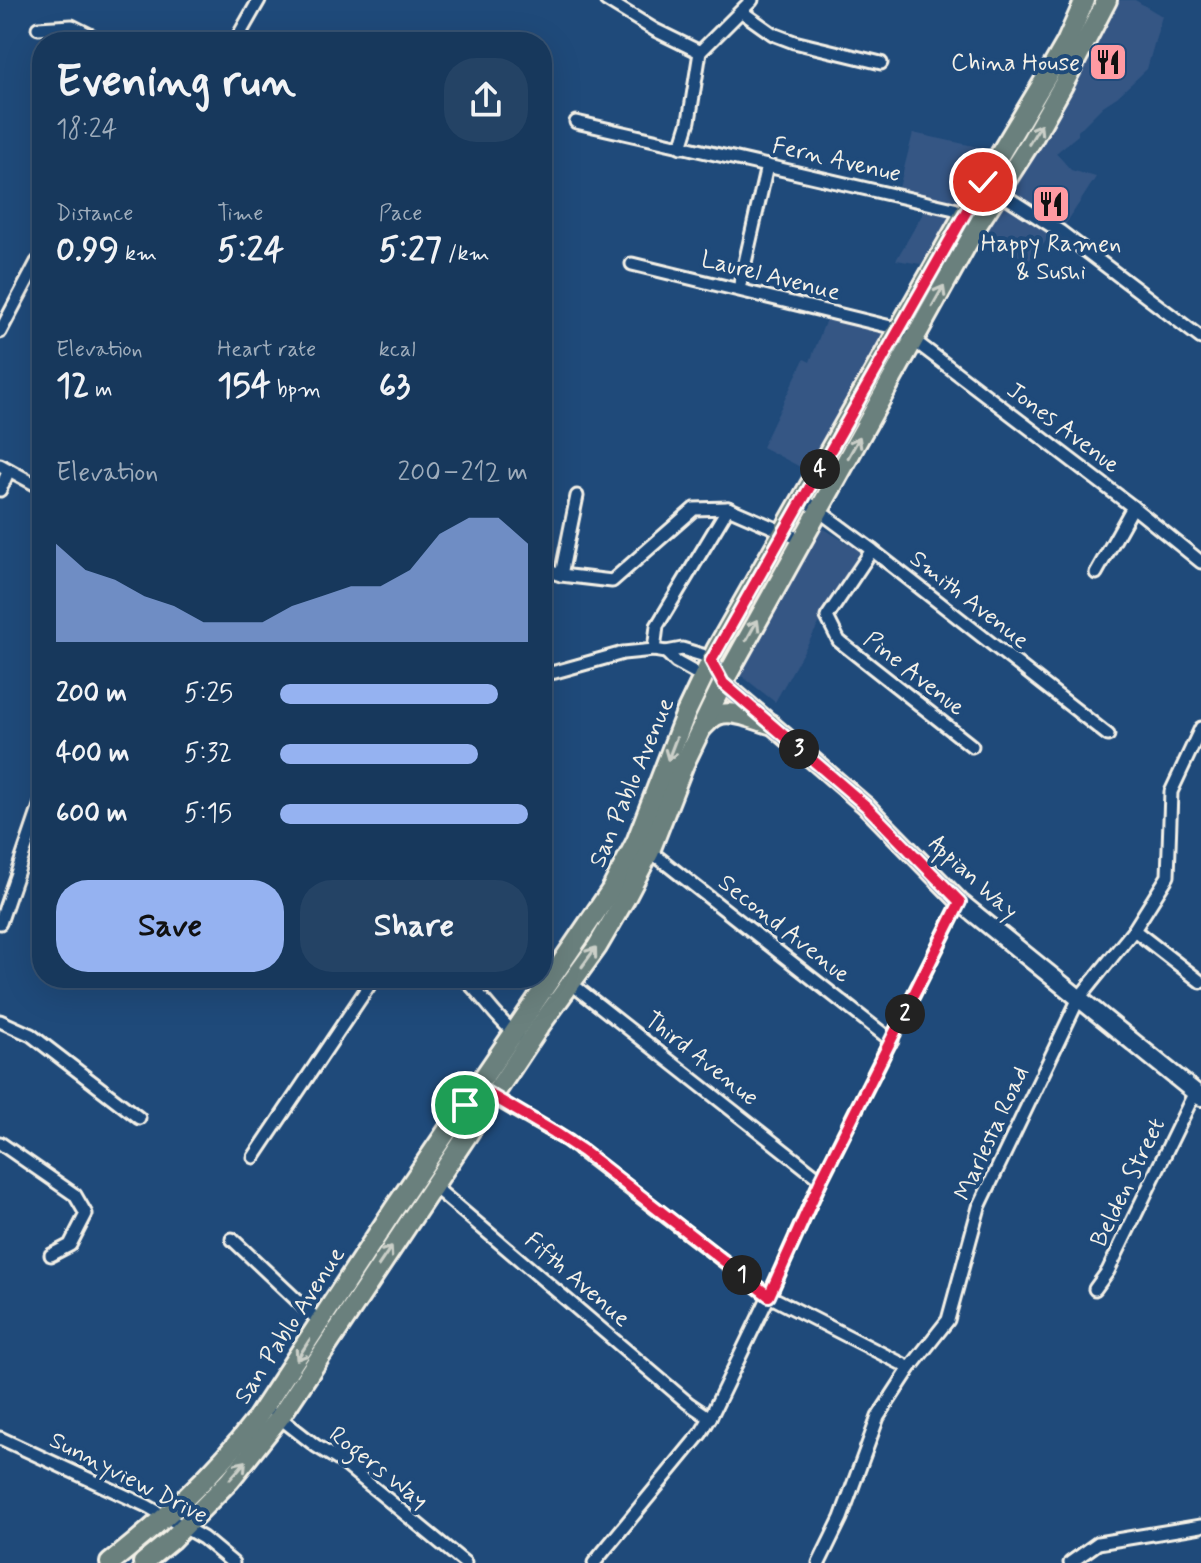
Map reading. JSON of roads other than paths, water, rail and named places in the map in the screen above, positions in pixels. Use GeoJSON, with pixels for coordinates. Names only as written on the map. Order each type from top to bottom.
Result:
{"type":"FeatureCollection","features":[{"type":"Feature","properties":{"kind":"main road","name":"San Pablo Avenue"},"geometry":{"type":"LineString","coordinates":[[562,977],[597,947],[625,899],[650,851],[698,732],[802,540],[811,505],[991,187],[1085,0]]}},
{"type":"Feature","properties":{"kind":"main road","name":"San Pablo Avenue"},"geometry":{"type":"LineString","coordinates":[[991,187],[1032,140],[1107,0]]}},
{"type":"Feature","properties":{"kind":"main road","name":"San Pablo Avenue"},"geometry":{"type":"LineString","coordinates":[[143,1563],[236,1474],[327,1329],[562,977],[636,842],[672,747],[707,669],[784,530],[811,505]]}},
{"type":"Feature","properties":{"kind":"main road","name":"Appian Way"},"geometry":{"type":"LineString","coordinates":[[707,669],[866,806],[960,902],[1198,1095]]}},
{"type":"Feature","properties":{"kind":"main road"},"geometry":{"type":"LineString","coordinates":[[698,732],[721,713],[770,724]]}},
{"type":"Feature","properties":{"kind":"main road","name":"San Pablo Avenue"},"geometry":{"type":"LineString","coordinates":[[110,1563],[165,1517],[273,1412]]}},
{"type":"Feature","properties":{"kind":"street"},"geometry":{"type":"LineString","coordinates":[[241,32],[259,0]]}},
{"type":"Feature","properties":{"kind":"street"},"geometry":{"type":"LineString","coordinates":[[606,0],[655,30],[700,52]]}},
{"type":"Feature","properties":{"kind":"street"},"geometry":{"type":"LineString","coordinates":[[681,147],[689,121],[700,52],[752,0]]}},
{"type":"Feature","properties":{"kind":"street"},"geometry":{"type":"LineString","coordinates":[[742,12],[773,34],[794,42],[881,63]]}},
{"type":"Feature","properties":{"kind":"street"},"geometry":{"type":"LineString","coordinates":[[38,28],[72,26],[84,32]]}},
{"type":"Feature","properties":{"kind":"street","name":"Fern Avenue"},"geometry":{"type":"LineString","coordinates":[[576,122],[954,209],[971,219]]}},
{"type":"Feature","properties":{"kind":"street"},"geometry":{"type":"LineString","coordinates":[[739,289],[767,166]]}},
{"type":"Feature","properties":{"kind":"street"},"geometry":{"type":"LineString","coordinates":[[991,187],[1061,232],[1201,338]]}},
{"type":"Feature","properties":{"kind":"street","name":"Laurel Avenue"},"geometry":{"type":"LineString","coordinates":[[632,264],[739,289],[906,335]]}},
{"type":"Feature","properties":{"kind":"street"},"geometry":{"type":"LineString","coordinates":[[0,332],[32,271]]}},
{"type":"Feature","properties":{"kind":"street","name":"Jones Avenue"},"geometry":{"type":"LineString","coordinates":[[906,335],[1201,562]]}},
{"type":"Feature","properties":{"kind":"street"},"geometry":{"type":"LineString","coordinates":[[0,490],[5,468],[32,483]]}},
{"type":"Feature","properties":{"kind":"street"},"geometry":{"type":"LineString","coordinates":[[561,575],[577,496]]}},
{"type":"Feature","properties":{"kind":"street","name":"Smith Avenue"},"geometry":{"type":"LineString","coordinates":[[811,505],[1108,735]]}},
{"type":"Feature","properties":{"kind":"street"},"geometry":{"type":"LineString","coordinates":[[1096,573],[1133,507]]}},
{"type":"Feature","properties":{"kind":"street"},"geometry":{"type":"LineString","coordinates":[[707,669],[676,662],[660,651],[657,626],[728,508]]}},
{"type":"Feature","properties":{"kind":"street"},"geometry":{"type":"LineString","coordinates":[[552,572],[612,581],[694,509],[728,508],[802,540]]}},
{"type":"Feature","properties":{"kind":"street","name":"Pine Avenue"},"geometry":{"type":"LineString","coordinates":[[872,550],[827,617],[839,641],[972,746]]}},
{"type":"Feature","properties":{"kind":"street"},"geometry":{"type":"LineString","coordinates":[[552,671],[623,653],[682,649],[702,655],[707,669]]}},
{"type":"Feature","properties":{"kind":"street","name":"Marlesta Road"},"geometry":{"type":"LineString","coordinates":[[819,1563],[841,1518],[878,1417],[910,1368],[948,1320],[979,1207],[1079,998],[1134,930],[1168,876],[1171,792],[1201,728]]}},
{"type":"Feature","properties":{"kind":"street"},"geometry":{"type":"LineString","coordinates":[[0,923],[32,829]]}},
{"type":"Feature","properties":{"kind":"street","name":"Second Avenue"},"geometry":{"type":"LineString","coordinates":[[650,851],[892,1041]]}},
{"type":"Feature","properties":{"kind":"street"},"geometry":{"type":"LineString","coordinates":[[594,1563],[710,1418],[821,1180],[960,902]]}},
{"type":"Feature","properties":{"kind":"street"},"geometry":{"type":"LineString","coordinates":[[1134,930],[1201,982]]}},
{"type":"Feature","properties":{"kind":"street","name":"Third Avenue"},"geometry":{"type":"LineString","coordinates":[[562,977],[821,1180]]}},
{"type":"Feature","properties":{"kind":"street"},"geometry":{"type":"LineString","coordinates":[[254,1157],[367,988]]}},
{"type":"Feature","properties":{"kind":"street"},"geometry":{"type":"LineString","coordinates":[[473,988],[520,1038]]}},
{"type":"Feature","properties":{"kind":"street"},"geometry":{"type":"LineString","coordinates":[[0,1021],[31,1035],[139,1118]]}},
{"type":"Feature","properties":{"kind":"street"},"geometry":{"type":"LineString","coordinates":[[484,1092],[568,1141],[769,1296],[910,1368]]}},
{"type":"Feature","properties":{"kind":"street","name":"Belden Street"},"geometry":{"type":"LineString","coordinates":[[1095,1289],[1108,1271],[1198,1095]]}},
{"type":"Feature","properties":{"kind":"street"},"geometry":{"type":"LineString","coordinates":[[0,1143],[75,1195],[86,1214],[70,1245],[51,1255]]}},
{"type":"Feature","properties":{"kind":"street","name":"Fifth Avenue"},"geometry":{"type":"LineString","coordinates":[[426,1180],[688,1403],[710,1418]]}},
{"type":"Feature","properties":{"kind":"street"},"geometry":{"type":"LineString","coordinates":[[232,1239],[327,1329]]}},
{"type":"Feature","properties":{"kind":"street","name":"Rogers Way"},"geometry":{"type":"LineString","coordinates":[[273,1412],[342,1462],[465,1563]]}},
{"type":"Feature","properties":{"kind":"street","name":"Sunnyview Drive"},"geometry":{"type":"LineString","coordinates":[[0,1438],[184,1527],[233,1563]]}},
{"type":"Feature","properties":{"kind":"street"},"geometry":{"type":"LineString","coordinates":[[1070,1563],[1098,1543],[1201,1526]]}},
{"type":"Feature","properties":{"kind":"place","name":"China House"},"geometry":{"type":"Point","coordinates":[1108,62]}},
{"type":"Feature","properties":{"kind":"place","name":"Happy Ramen & Sushi"},"geometry":{"type":"Point","coordinates":[1051,204]}}]}
